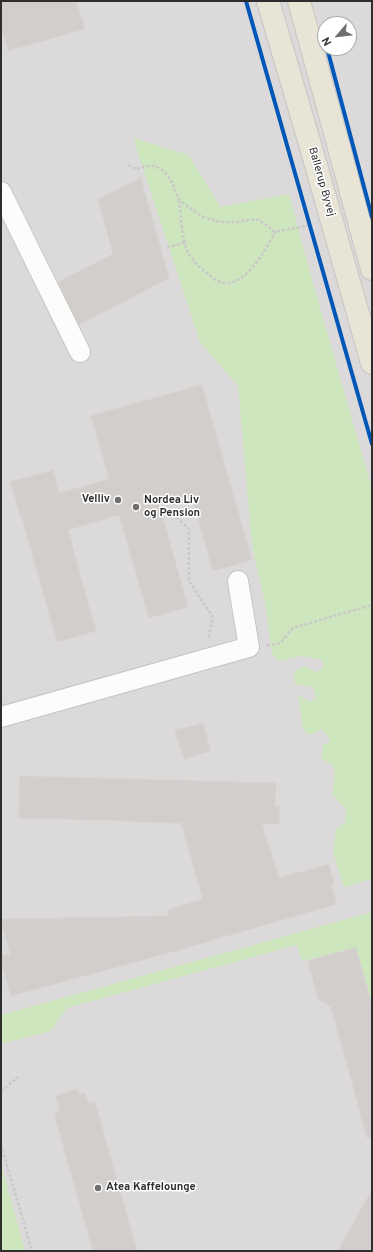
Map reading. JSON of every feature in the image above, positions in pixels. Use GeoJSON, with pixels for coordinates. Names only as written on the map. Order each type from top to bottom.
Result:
{"type":"FeatureCollection","features":[{"type":"Feature","properties":{"kind":"main road","name":"Ballerup Byvej"},"geometry":{"type":"LineString","coordinates":[[268,1],[372,363]]}},
{"type":"Feature","properties":{"kind":"main road"},"geometry":{"type":"LineString","coordinates":[[299,1],[372,269]]}},
{"type":"Feature","properties":{"kind":"lane"},"geometry":{"type":"LineString","coordinates":[[1,192],[80,352]]}},
{"type":"Feature","properties":{"kind":"lane"},"geometry":{"type":"LineString","coordinates":[[1,717],[249,648],[238,581]]}},
{"type":"Feature","properties":{"kind":"path"},"geometry":{"type":"LineString","coordinates":[[128,165],[136,169],[147,166],[155,166],[164,171],[172,182],[179,200],[188,254],[203,271],[218,282],[229,283],[244,277],[256,264],[275,232]]}},
{"type":"Feature","properties":{"kind":"path"},"geometry":{"type":"LineString","coordinates":[[179,200],[203,217],[220,222],[237,222],[256,219],[275,232],[310,225]]}},
{"type":"Feature","properties":{"kind":"path"},"geometry":{"type":"LineString","coordinates":[[308,217],[312,232]]}},
{"type":"Feature","properties":{"kind":"path"},"geometry":{"type":"LineString","coordinates":[[167,248],[185,242]]}},
{"type":"Feature","properties":{"kind":"path"},"geometry":{"type":"LineString","coordinates":[[173,514],[188,529],[189,581],[213,617],[207,645],[210,658]]}},
{"type":"Feature","properties":{"kind":"path"},"geometry":{"type":"LineString","coordinates":[[249,648],[278,644],[284,639],[290,629],[296,626],[372,605]]}},
{"type":"Feature","properties":{"kind":"path"},"geometry":{"type":"LineString","coordinates":[[1,1091],[18,1077]]}},
{"type":"Feature","properties":{"kind":"path"},"geometry":{"type":"LineString","coordinates":[[1,1145],[32,1251]]}},
{"type":"Feature","properties":{"kind":"shaded area"},"geometry":{"type":"Polygon","coordinates":[[[1,1],[372,1],[372,1251],[1,1251],[1,1]]]}},
{"type":"Feature","properties":{"kind":"green space"},"geometry":{"type":"Polygon","coordinates":[[[133,138],[189,155],[220,207],[289,194],[372,489],[372,879],[344,887],[333,852],[336,829],[345,823],[346,809],[332,795],[335,773],[332,765],[321,758],[323,744],[331,742],[322,729],[310,735],[303,730],[298,694],[309,702],[316,698],[313,687],[295,684],[294,672],[304,666],[316,672],[323,667],[322,660],[302,656],[278,661],[272,654],[265,603],[252,546],[238,386],[200,342],[133,138]]]}},
{"type":"Feature","properties":{"kind":"green space"},"geometry":{"type":"Polygon","coordinates":[[[372,912],[372,1011],[353,948],[302,961],[297,945],[67,1008],[51,1031],[1,1044],[1,1015],[372,912]]]}},
{"type":"Feature","properties":{"kind":"green space"},"geometry":{"type":"Polygon","coordinates":[[[1,1163],[25,1251],[1,1251],[1,1163]]]}},
{"type":"Feature","properties":{"kind":"building"},"geometry":{"type":"Polygon","coordinates":[[[1,1],[76,1],[85,29],[8,51],[1,26],[1,1]]]}},
{"type":"Feature","properties":{"kind":"building"},"geometry":{"type":"Polygon","coordinates":[[[141,178],[169,278],[79,325],[58,282],[113,254],[98,200],[141,178]]]}},
{"type":"Feature","properties":{"kind":"building"},"geometry":{"type":"Polygon","coordinates":[[[202,385],[252,560],[213,571],[191,495],[159,504],[188,607],[149,618],[119,515],[68,530],[96,631],[57,642],[22,518],[10,482],[53,470],[59,493],[109,479],[91,416],[202,385]]]}},
{"type":"Feature","properties":{"kind":"building"},"geometry":{"type":"Polygon","coordinates":[[[203,723],[211,751],[184,759],[175,731],[203,723]]]}},
{"type":"Feature","properties":{"kind":"building"},"geometry":{"type":"Polygon","coordinates":[[[20,776],[276,783],[275,806],[280,806],[279,824],[262,824],[279,878],[329,864],[334,883],[331,884],[337,904],[179,950],[11,996],[1,960],[1,956],[10,954],[1,919],[168,916],[167,910],[203,899],[181,823],[19,818],[20,776]]]}},
{"type":"Feature","properties":{"kind":"building"},"geometry":{"type":"Polygon","coordinates":[[[356,948],[372,1005],[372,1138],[367,1138],[331,1007],[318,999],[308,961],[356,948]]]}},
{"type":"Feature","properties":{"kind":"building"},"geometry":{"type":"Polygon","coordinates":[[[77,1089],[79,1094],[85,1093],[88,1103],[95,1101],[137,1251],[93,1251],[54,1113],[60,1111],[56,1096],[77,1089]]]}},
{"type":"Feature","properties":{"kind":"building"},"geometry":{"type":"Polygon","coordinates":[[[372,1190],[372,1251],[338,1251],[372,1190]]]}},
{"type":"Feature","properties":{"kind":"cycle path"},"geometry":{"type":"LineString","coordinates":[[246,1],[372,444]]}},
{"type":"Feature","properties":{"kind":"cycle path"},"geometry":{"type":"LineString","coordinates":[[329,56],[372,217]]}},
{"type":"Feature","properties":{"kind":"place","name":"Velliv"},"geometry":{"type":"Point","coordinates":[118,500]}},
{"type":"Feature","properties":{"kind":"place","name":"Nordea Liv og Pension"},"geometry":{"type":"Point","coordinates":[136,507]}},
{"type":"Feature","properties":{"kind":"place","name":"Atea Kaffelounge"},"geometry":{"type":"Point","coordinates":[98,1188]}}]}
